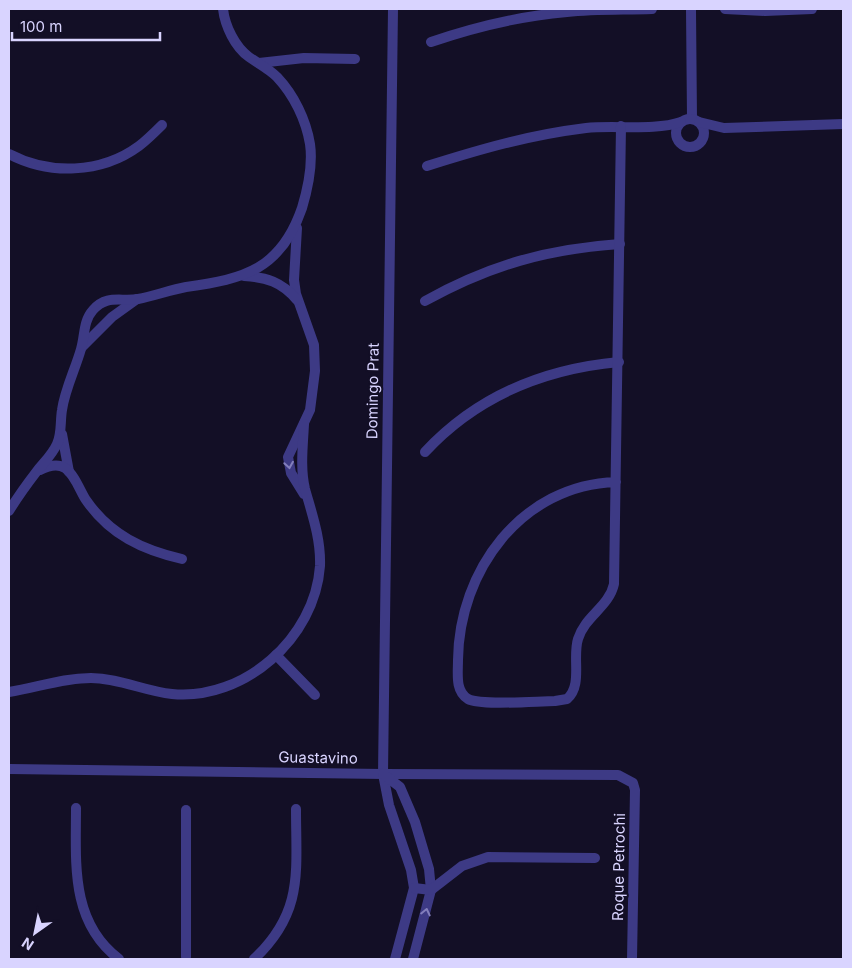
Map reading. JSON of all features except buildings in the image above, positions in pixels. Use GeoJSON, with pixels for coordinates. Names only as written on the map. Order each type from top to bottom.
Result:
{"type":"FeatureCollection","features":[{"type":"Feature","properties":{"kind":"street"},"geometry":{"type":"LineString","coordinates":[[182,559],[142,548],[113,530],[86,501],[69,472],[61,431],[62,411],[81,348],[87,319],[102,301],[110,299],[137,299],[186,288],[212,285],[243,276],[278,252],[290,236],[297,220],[307,193],[311,164],[310,144],[295,101],[276,77],[248,56],[238,45],[230,33],[223,9]]}},
{"type":"Feature","properties":{"kind":"street","name":"Domingo Prat"},"geometry":{"type":"LineString","coordinates":[[393,9],[383,774],[389,805],[411,870],[414,888]]}},
{"type":"Feature","properties":{"kind":"street"},"geometry":{"type":"LineString","coordinates":[[431,42],[491,25],[541,15],[600,10],[652,9]]}},
{"type":"Feature","properties":{"kind":"street"},"geometry":{"type":"LineString","coordinates":[[692,9],[695,121],[704,133],[701,140]]}},
{"type":"Feature","properties":{"kind":"street"},"geometry":{"type":"LineString","coordinates":[[725,9],[765,11],[812,9]]}},
{"type":"Feature","properties":{"kind":"street"},"geometry":{"type":"LineString","coordinates":[[259,63],[322,58],[355,60]]}},
{"type":"Feature","properties":{"kind":"street"},"geometry":{"type":"LineString","coordinates":[[276,77],[283,66],[290,60]]}},
{"type":"Feature","properties":{"kind":"street"},"geometry":{"type":"LineString","coordinates":[[427,166],[524,137],[589,128],[652,126],[695,121],[724,128]]}},
{"type":"Feature","properties":{"kind":"street"},"geometry":{"type":"LineString","coordinates":[[680,122],[676,132],[680,143]]}},
{"type":"Feature","properties":{"kind":"street"},"geometry":{"type":"LineString","coordinates":[[652,126],[659,128],[680,143],[691,147],[716,130],[724,128],[843,124]]}},
{"type":"Feature","properties":{"kind":"street"},"geometry":{"type":"LineString","coordinates":[[9,154],[51,168],[88,167],[126,154],[162,125]]}},
{"type":"Feature","properties":{"kind":"street"},"geometry":{"type":"LineString","coordinates":[[616,482],[577,488],[550,500],[521,520],[487,558],[471,588],[461,626],[459,686],[467,698],[481,702],[556,701],[571,696],[575,687],[576,650],[579,634],[585,622],[608,600],[613,590],[616,482],[621,126]]}},
{"type":"Feature","properties":{"kind":"street"},"geometry":{"type":"LineString","coordinates":[[297,220],[294,276],[299,303],[314,345],[314,388],[304,424],[289,451],[288,466],[310,503]]}},
{"type":"Feature","properties":{"kind":"street"},"geometry":{"type":"LineString","coordinates":[[425,301],[469,277],[511,262],[564,250],[620,244]]}},
{"type":"Feature","properties":{"kind":"street"},"geometry":{"type":"LineString","coordinates":[[278,252],[286,254],[294,261]]}},
{"type":"Feature","properties":{"kind":"street"},"geometry":{"type":"LineString","coordinates":[[264,277],[262,270],[265,262]]}},
{"type":"Feature","properties":{"kind":"street"},"geometry":{"type":"LineString","coordinates":[[243,276],[264,277],[277,284],[299,303]]}},
{"type":"Feature","properties":{"kind":"street"},"geometry":{"type":"LineString","coordinates":[[277,284],[284,284],[294,276]]}},
{"type":"Feature","properties":{"kind":"street"},"geometry":{"type":"LineString","coordinates":[[110,299],[118,312]]}},
{"type":"Feature","properties":{"kind":"street"},"geometry":{"type":"LineString","coordinates":[[81,348],[118,312],[137,299]]}},
{"type":"Feature","properties":{"kind":"street"},"geometry":{"type":"LineString","coordinates":[[87,319],[88,326],[98,330]]}},
{"type":"Feature","properties":{"kind":"street"},"geometry":{"type":"LineString","coordinates":[[425,452],[459,419],[509,390],[549,374],[618,362]]}},
{"type":"Feature","properties":{"kind":"street"},"geometry":{"type":"LineString","coordinates":[[9,692],[60,680],[93,678],[171,694],[193,694],[212,691],[240,680],[252,674],[276,655],[305,617],[317,582],[320,556],[305,487],[304,424]]}},
{"type":"Feature","properties":{"kind":"street"},"geometry":{"type":"LineString","coordinates":[[9,511],[50,456],[61,431]]}},
{"type":"Feature","properties":{"kind":"street"},"geometry":{"type":"LineString","coordinates":[[37,472],[55,466],[64,468],[69,472]]}},
{"type":"Feature","properties":{"kind":"street"},"geometry":{"type":"LineString","coordinates":[[276,655],[315,695]]}},
{"type":"Feature","properties":{"kind":"street","name":"Guastavino"},"geometry":{"type":"LineString","coordinates":[[9,769],[383,774],[609,773],[627,778]]}},
{"type":"Feature","properties":{"kind":"street"},"geometry":{"type":"LineString","coordinates":[[383,774],[400,787],[426,858],[431,890],[413,959]]}},
{"type":"Feature","properties":{"kind":"street","name":"Roque Petrochi"},"geometry":{"type":"LineString","coordinates":[[627,778],[633,783],[635,790],[632,959]]}},
{"type":"Feature","properties":{"kind":"street"},"geometry":{"type":"LineString","coordinates":[[389,805],[406,801]]}},
{"type":"Feature","properties":{"kind":"street"},"geometry":{"type":"LineString","coordinates":[[76,808],[76,879],[81,904],[92,930],[109,952],[119,959]]}},
{"type":"Feature","properties":{"kind":"street"},"geometry":{"type":"LineString","coordinates":[[254,959],[280,929],[291,908],[296,871],[296,809]]}},
{"type":"Feature","properties":{"kind":"street"},"geometry":{"type":"LineString","coordinates":[[185,958],[186,810]]}},
{"type":"Feature","properties":{"kind":"street"},"geometry":{"type":"LineString","coordinates":[[395,959],[414,888],[431,890],[462,866],[488,857],[595,858]]}}]}
